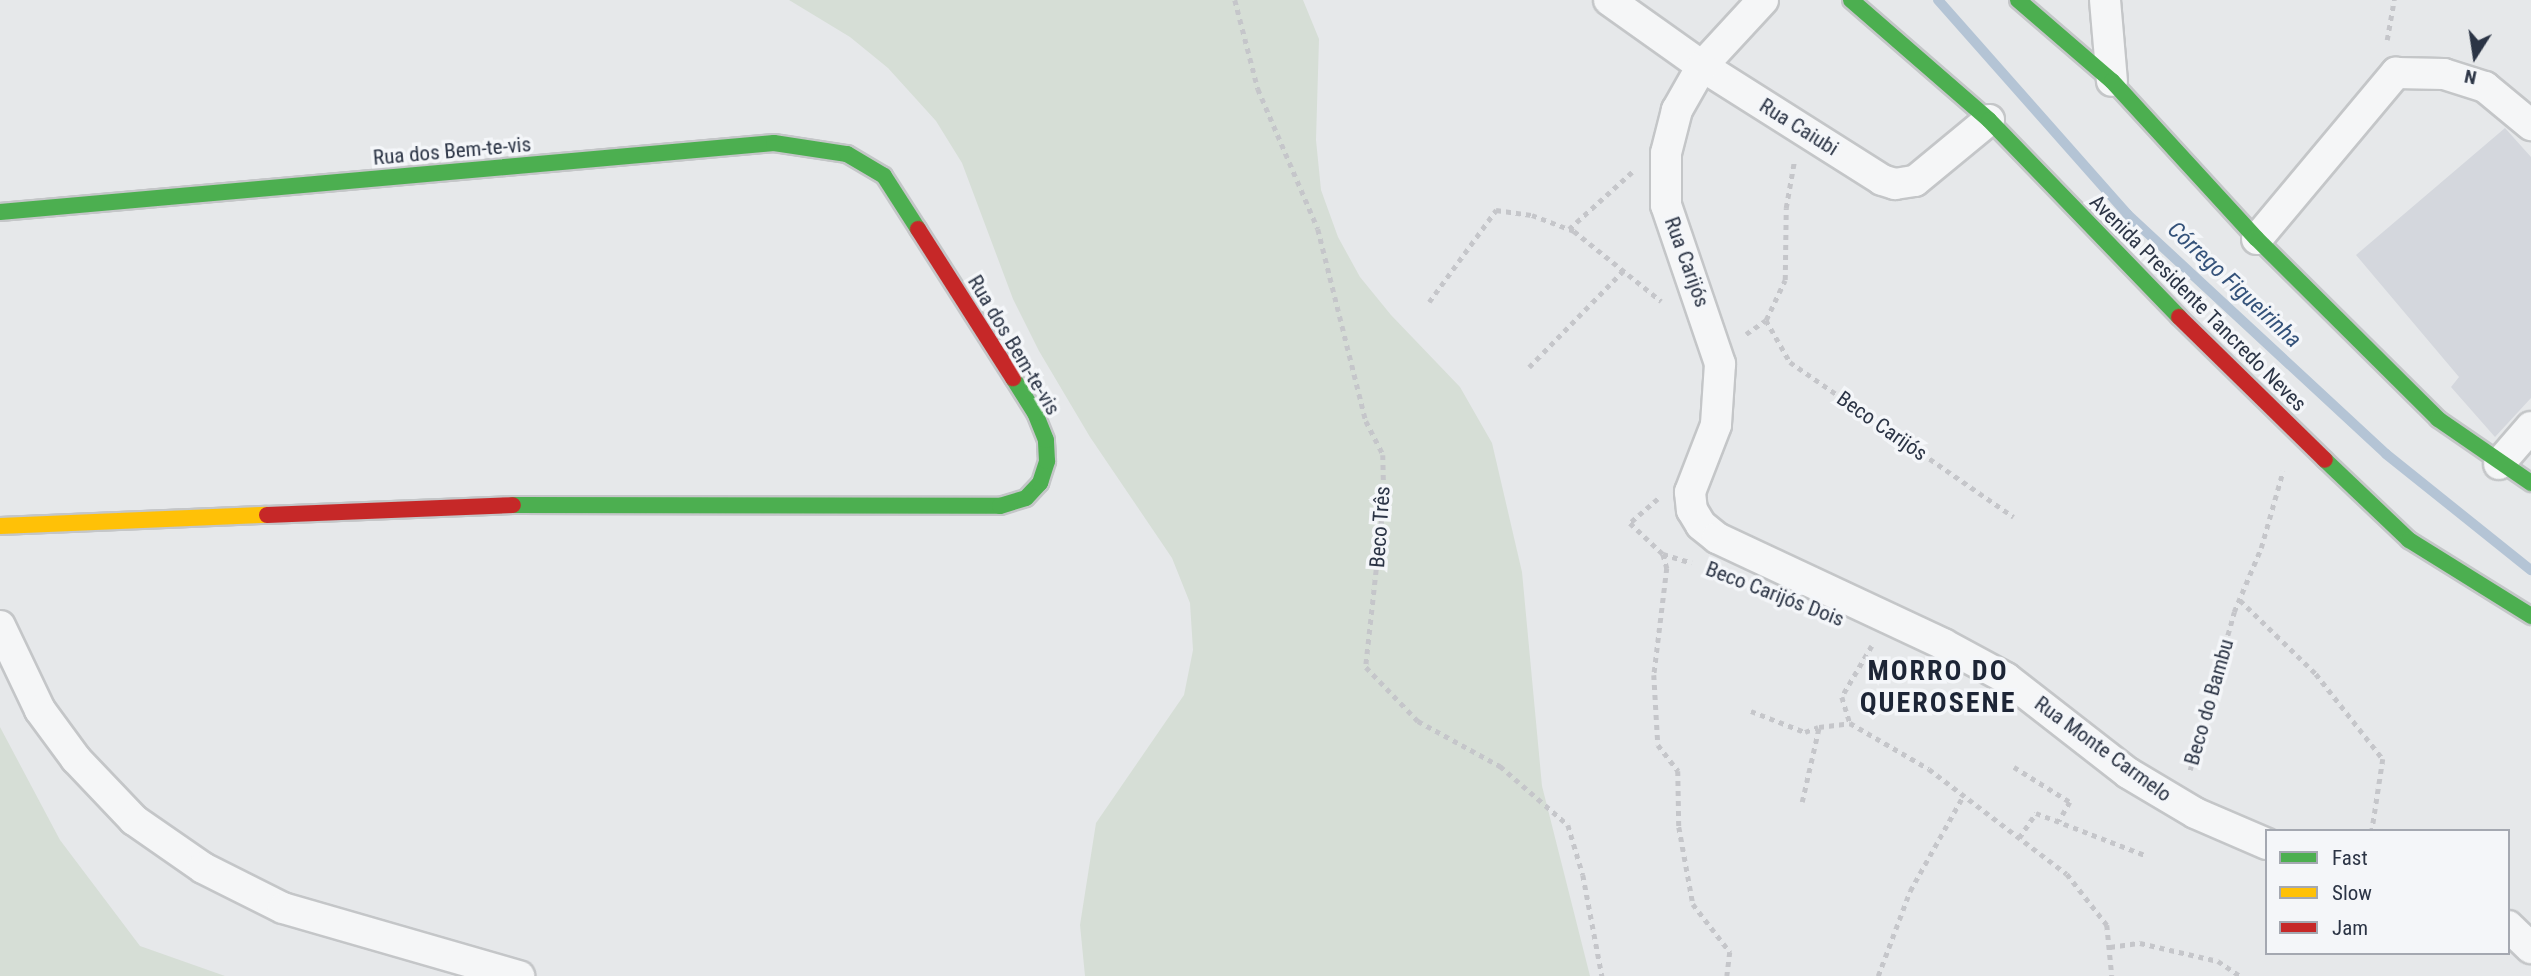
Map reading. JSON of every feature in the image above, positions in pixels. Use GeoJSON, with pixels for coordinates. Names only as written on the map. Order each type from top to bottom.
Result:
{"type":"FeatureCollection","features":[{"type":"Feature","properties":{"kind":"street","name":"Rua Caiubi"},"geometry":{"type":"LineString","coordinates":[[1609,0],[1702,66],[1882,180],[1906,184],[1989,120]]}},
{"type":"Feature","properties":{"kind":"street","name":"Rua Carijós"},"geometry":{"type":"LineString","coordinates":[[1717,538],[1701,525],[1692,510],[1690,492],[1716,425],[1721,393],[1717,352],[1666,205],[1666,168],[1677,110],[1702,66],[1763,0]]}},
{"type":"Feature","properties":{"kind":"street","name":"Avenida Presidente Tancredo Neves"},"geometry":{"type":"LineString","coordinates":[[1851,0],[1989,120],[2295,431],[2409,540],[2531,616]]}},
{"type":"Feature","properties":{"kind":"street"},"geometry":{"type":"LineString","coordinates":[[2018,0],[2112,81],[2257,239],[2438,419],[2499,464],[2531,483]]}},
{"type":"Feature","properties":{"kind":"street"},"geometry":{"type":"LineString","coordinates":[[2105,0],[2112,81]]}},
{"type":"Feature","properties":{"kind":"street"},"geometry":{"type":"LineString","coordinates":[[2257,239],[2396,73],[2444,74],[2484,87],[2531,125]]}},
{"type":"Feature","properties":{"kind":"street","name":"Rua dos Bem-te-vis"},"geometry":{"type":"LineString","coordinates":[[0,212],[774,143],[847,154],[884,176],[1035,412],[1046,440],[1047,461],[1040,483],[1026,498],[1000,506],[504,505],[0,526]]}},
{"type":"Feature","properties":{"kind":"street"},"geometry":{"type":"LineString","coordinates":[[2499,464],[2531,427]]}},
{"type":"Feature","properties":{"kind":"street","name":"Rua Monte Carmelo"},"geometry":{"type":"LineString","coordinates":[[1717,538],[1943,644],[2006,678],[2128,773],[2180,804],[2265,843]]}},
{"type":"Feature","properties":{"kind":"street"},"geometry":{"type":"LineString","coordinates":[[0,626],[40,710],[76,759],[134,820],[203,869],[283,908],[519,976]]}},
{"type":"Feature","properties":{"kind":"street"},"geometry":{"type":"LineString","coordinates":[[2510,928],[2531,948]]}},
{"type":"Feature","properties":{"kind":"path","name":"Beco Três"},"geometry":{"type":"LineString","coordinates":[[1235,0],[1258,89],[1318,229],[1366,421],[1384,455],[1384,500],[1367,667],[1418,721],[1500,766],[1568,825],[1583,875],[1602,976]]}},
{"type":"Feature","properties":{"kind":"path"},"geometry":{"type":"LineString","coordinates":[[2393,0],[2387,40],[2396,73]]}},
{"type":"Feature","properties":{"kind":"path"},"geometry":{"type":"LineString","coordinates":[[1717,352],[1766,320],[1785,280],[1786,208],[1794,159],[1812,135]]}},
{"type":"Feature","properties":{"kind":"path"},"geometry":{"type":"LineString","coordinates":[[1569,229],[1638,167],[1666,168]]}},
{"type":"Feature","properties":{"kind":"path"},"geometry":{"type":"LineString","coordinates":[[1429,302],[1496,210],[1532,215],[1569,229],[1626,268],[1666,306]]}},
{"type":"Feature","properties":{"kind":"path"},"geometry":{"type":"LineString","coordinates":[[1529,367],[1626,268]]}},
{"type":"Feature","properties":{"kind":"path","name":"Beco Carijós"},"geometry":{"type":"LineString","coordinates":[[1766,320],[1790,362],[2014,517]]}},
{"type":"Feature","properties":{"kind":"path","name":"Beco do Bambu"},"geometry":{"type":"LineString","coordinates":[[2180,804],[2240,600],[2261,548],[2295,431]]}},
{"type":"Feature","properties":{"kind":"path","name":"Beco Carijós Dois"},"geometry":{"type":"LineString","coordinates":[[1694,481],[1649,503],[1630,523],[1663,554],[1701,566]]}},
{"type":"Feature","properties":{"kind":"path"},"geometry":{"type":"LineString","coordinates":[[1663,554],[1667,568],[1654,675],[1658,745],[1678,771],[1679,828],[1693,904],[1730,952],[1727,976]]}},
{"type":"Feature","properties":{"kind":"path"},"geometry":{"type":"LineString","coordinates":[[2240,600],[2316,674],[2384,759],[2372,829]]}},
{"type":"Feature","properties":{"kind":"path","name":"Beco Carijós Dois"},"geometry":{"type":"LineString","coordinates":[[1850,723],[1842,697],[1872,651],[1871,635]]}},
{"type":"Feature","properties":{"kind":"path"},"geometry":{"type":"LineString","coordinates":[[1751,711],[1805,732],[1819,727],[1850,723],[1929,769],[2067,874],[2107,925],[2112,976]]}},
{"type":"Feature","properties":{"kind":"path"},"geometry":{"type":"LineString","coordinates":[[1802,802],[1819,727]]}},
{"type":"Feature","properties":{"kind":"path"},"geometry":{"type":"LineString","coordinates":[[2014,766],[2070,802],[2060,821]]}},
{"type":"Feature","properties":{"kind":"path"},"geometry":{"type":"LineString","coordinates":[[1878,976],[1910,891],[1963,796]]}},
{"type":"Feature","properties":{"kind":"path"},"geometry":{"type":"LineString","coordinates":[[2019,838],[2036,813],[2145,855]]}},
{"type":"Feature","properties":{"kind":"path"},"geometry":{"type":"LineString","coordinates":[[2110,947],[2140,943],[2218,961],[2240,976]]}},
{"type":"Feature","properties":{"kind":"shaded area"},"geometry":{"type":"Polygon","coordinates":[[[789,0],[1303,0],[1319,39],[1316,140],[1321,190],[1338,237],[1360,277],[1391,315],[1460,387],[1492,443],[1522,572],[1542,786],[1590,976],[1085,976],[1080,925],[1096,823],[1184,695],[1193,650],[1190,603],[1172,558],[1090,437],[1039,351],[1013,299],[962,163],[936,121],[888,68],[850,37],[789,0]]]}},
{"type":"Feature","properties":{"kind":"shaded area"},"geometry":{"type":"Polygon","coordinates":[[[2505,128],[2531,157],[2531,398],[2495,437],[2451,387],[2459,377],[2356,255],[2505,128]]]}},
{"type":"Feature","properties":{"kind":"shaded area"},"geometry":{"type":"Polygon","coordinates":[[[0,727],[60,840],[140,946],[225,976],[0,976],[0,727]]]}},
{"type":"Feature","properties":{"kind":"waterway","name":"Córrego Figueirinha"},"geometry":{"type":"LineString","coordinates":[[1938,0],[2127,214],[2386,454],[2531,570]]}},
{"type":"Feature","properties":{"kind":"traffic: fast"},"geometry":{"type":"LineString","coordinates":[[1851,0],[1989,120],[2179,317]]}},
{"type":"Feature","properties":{"kind":"traffic: fast"},"geometry":{"type":"LineString","coordinates":[[2018,0],[2112,81],[2257,239],[2438,419],[2531,483]]}},
{"type":"Feature","properties":{"kind":"traffic: fast"},"geometry":{"type":"LineString","coordinates":[[0,212],[774,143],[847,154],[884,176],[918,229]]}},
{"type":"Feature","properties":{"kind":"traffic: fast"},"geometry":{"type":"LineString","coordinates":[[513,505],[1000,506],[1026,498],[1040,483],[1047,461],[1046,440],[1035,413],[1013,378]]}},
{"type":"Feature","properties":{"kind":"traffic: fast"},"geometry":{"type":"LineString","coordinates":[[2325,460],[2409,540],[2531,616]]}},
{"type":"Feature","properties":{"kind":"traffic: slow"},"geometry":{"type":"LineString","coordinates":[[0,526],[267,515]]}},
{"type":"Feature","properties":{"kind":"traffic: jam"},"geometry":{"type":"LineString","coordinates":[[918,229],[1013,378]]}},
{"type":"Feature","properties":{"kind":"traffic: jam"},"geometry":{"type":"LineString","coordinates":[[2179,317],[2325,460]]}},
{"type":"Feature","properties":{"kind":"traffic: jam"},"geometry":{"type":"LineString","coordinates":[[267,515],[513,505]]}},
{"type":"Feature","properties":{"kind":"district","name":"MORRO DO QUEROSENE"},"geometry":{"type":"Point","coordinates":[1938,687]}}]}
